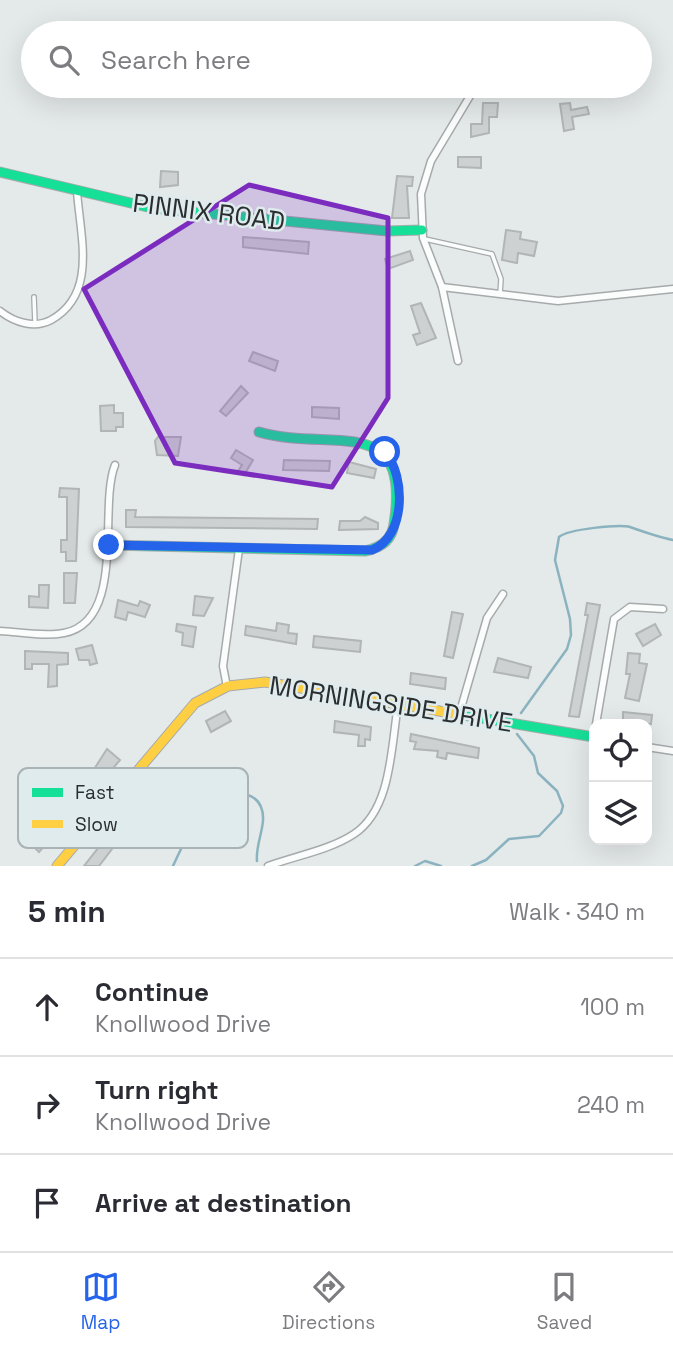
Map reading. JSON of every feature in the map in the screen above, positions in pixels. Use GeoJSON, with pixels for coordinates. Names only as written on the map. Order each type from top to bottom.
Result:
{"type":"FeatureCollection","features":[{"type":"Feature","properties":{"kind":"street"},"geometry":{"type":"LineString","coordinates":[[458,361],[442,287],[422,234],[421,194],[426,172],[468,98]]}},
{"type":"Feature","properties":{"kind":"street","name":"PINNIX ROAD"},"geometry":{"type":"LineString","coordinates":[[0,172],[175,211],[422,234]]}},
{"type":"Feature","properties":{"kind":"street"},"geometry":{"type":"LineString","coordinates":[[0,312],[24,324],[46,323],[62,314],[76,300],[83,280],[77,191]]}},
{"type":"Feature","properties":{"kind":"street"},"geometry":{"type":"LineString","coordinates":[[442,287],[569,300],[673,289]]}},
{"type":"Feature","properties":{"kind":"street"},"geometry":{"type":"LineString","coordinates":[[109,545],[372,550],[385,544],[394,528],[400,484],[395,466],[385,452],[361,442],[275,439],[259,432]]}},
{"type":"Feature","properties":{"kind":"street"},"geometry":{"type":"LineString","coordinates":[[0,631],[56,634],[82,626],[98,605],[109,545],[111,480],[115,464]]}},
{"type":"Feature","properties":{"kind":"street"},"geometry":{"type":"LineString","coordinates":[[227,687],[223,666],[239,549]]}},
{"type":"Feature","properties":{"kind":"street"},"geometry":{"type":"LineString","coordinates":[[459,715],[487,618],[503,594]]}},
{"type":"Feature","properties":{"kind":"street"},"geometry":{"type":"LineString","coordinates":[[597,719],[614,619],[630,607],[663,609]]}},
{"type":"Feature","properties":{"kind":"street","name":"MORNINGSIDE DRIVE"},"geometry":{"type":"LineString","coordinates":[[140,768],[195,703],[211,691],[265,682],[589,735]]}},
{"type":"Feature","properties":{"kind":"street"},"geometry":{"type":"LineString","coordinates":[[268,866],[344,839],[369,820],[384,785],[398,705]]}},
{"type":"Feature","properties":{"kind":"street"},"geometry":{"type":"LineString","coordinates":[[652,748],[673,751]]}},
{"type":"Feature","properties":{"kind":"street","name":"MORNINGSIDE DRIVE"},"geometry":{"type":"LineString","coordinates":[[57,866],[72,848]]}},
{"type":"Feature","properties":{"kind":"lane"},"geometry":{"type":"LineString","coordinates":[[422,234],[492,254],[501,279],[500,294]]}},
{"type":"Feature","properties":{"kind":"lane"},"geometry":{"type":"LineString","coordinates":[[34,297],[35,323]]}},
{"type":"Feature","properties":{"kind":"highlighted area"},"geometry":{"type":"Polygon","coordinates":[[[249,185],[388,218],[388,398],[332,487],[175,463],[84,289],[249,185]]]}},
{"type":"Feature","properties":{"kind":"building"},"geometry":{"type":"Polygon","coordinates":[[[483,103],[498,103],[497,117],[489,117],[489,133],[471,137],[471,124],[482,124],[483,103]]]}},
{"type":"Feature","properties":{"kind":"building"},"geometry":{"type":"Polygon","coordinates":[[[570,103],[571,110],[587,107],[589,114],[572,117],[574,129],[564,131],[560,104],[570,103]]]}},
{"type":"Feature","properties":{"kind":"building"},"geometry":{"type":"Polygon","coordinates":[[[458,157],[481,157],[481,168],[458,167],[458,157]]]}},
{"type":"Feature","properties":{"kind":"building"},"geometry":{"type":"Polygon","coordinates":[[[161,171],[178,172],[178,185],[160,187],[161,171]]]}},
{"type":"Feature","properties":{"kind":"building"},"geometry":{"type":"Polygon","coordinates":[[[397,176],[413,177],[412,186],[407,186],[409,218],[392,218],[397,176]]]}},
{"type":"Feature","properties":{"kind":"building"},"geometry":{"type":"Polygon","coordinates":[[[506,230],[521,232],[520,239],[537,242],[534,256],[518,253],[517,263],[502,260],[506,230]]]}},
{"type":"Feature","properties":{"kind":"building"},"geometry":{"type":"Polygon","coordinates":[[[243,237],[309,242],[308,254],[243,247],[243,237]]]}},
{"type":"Feature","properties":{"kind":"building"},"geometry":{"type":"Polygon","coordinates":[[[410,251],[413,260],[388,269],[385,259],[410,251]]]}},
{"type":"Feature","properties":{"kind":"building"},"geometry":{"type":"Polygon","coordinates":[[[421,303],[436,338],[417,345],[413,335],[420,333],[411,306],[421,303]]]}},
{"type":"Feature","properties":{"kind":"building"},"geometry":{"type":"Polygon","coordinates":[[[253,352],[278,361],[275,371],[249,361],[253,352]]]}},
{"type":"Feature","properties":{"kind":"building"},"geometry":{"type":"Polygon","coordinates":[[[241,386],[248,393],[226,416],[220,411],[241,386]]]}},
{"type":"Feature","properties":{"kind":"building"},"geometry":{"type":"Polygon","coordinates":[[[114,405],[114,413],[123,413],[123,427],[116,427],[116,431],[101,431],[100,406],[114,405]]]}},
{"type":"Feature","properties":{"kind":"building"},"geometry":{"type":"Polygon","coordinates":[[[312,407],[339,408],[339,419],[312,417],[312,407]]]}},
{"type":"Feature","properties":{"kind":"building"},"geometry":{"type":"Polygon","coordinates":[[[158,437],[181,437],[178,456],[157,455],[155,441],[158,437]]]}},
{"type":"Feature","properties":{"kind":"building"},"geometry":{"type":"Polygon","coordinates":[[[236,450],[253,460],[244,475],[238,471],[242,465],[231,458],[236,450]]]}},
{"type":"Feature","properties":{"kind":"building"},"geometry":{"type":"Polygon","coordinates":[[[284,460],[330,461],[329,471],[283,470],[284,460]]]}},
{"type":"Feature","properties":{"kind":"building"},"geometry":{"type":"Polygon","coordinates":[[[349,462],[376,469],[374,478],[347,473],[349,462]]]}},
{"type":"Feature","properties":{"kind":"building"},"geometry":{"type":"Polygon","coordinates":[[[60,488],[79,489],[76,561],[66,561],[66,552],[61,552],[61,540],[67,540],[67,497],[59,497],[60,488]]]}},
{"type":"Feature","properties":{"kind":"building"},"geometry":{"type":"Polygon","coordinates":[[[126,510],[136,510],[135,517],[318,519],[317,529],[126,527],[126,510]]]}},
{"type":"Feature","properties":{"kind":"building"},"geometry":{"type":"Polygon","coordinates":[[[365,517],[378,523],[378,529],[339,530],[340,521],[360,521],[365,517]]]}},
{"type":"Feature","properties":{"kind":"building"},"geometry":{"type":"Polygon","coordinates":[[[64,573],[77,573],[75,603],[64,603],[64,573]]]}},
{"type":"Feature","properties":{"kind":"building"},"geometry":{"type":"Polygon","coordinates":[[[39,585],[49,585],[48,608],[29,607],[29,596],[39,597],[39,585]]]}},
{"type":"Feature","properties":{"kind":"building"},"geometry":{"type":"Polygon","coordinates":[[[195,596],[213,598],[204,616],[193,615],[195,596]]]}},
{"type":"Feature","properties":{"kind":"building"},"geometry":{"type":"Polygon","coordinates":[[[118,600],[138,606],[140,601],[150,605],[145,617],[128,612],[126,620],[115,617],[118,600]]]}},
{"type":"Feature","properties":{"kind":"building"},"geometry":{"type":"Polygon","coordinates":[[[587,603],[600,605],[579,717],[569,716],[588,615],[585,615],[587,603]]]}},
{"type":"Feature","properties":{"kind":"building"},"geometry":{"type":"Polygon","coordinates":[[[452,612],[463,614],[453,658],[444,656],[452,612]]]}},
{"type":"Feature","properties":{"kind":"building"},"geometry":{"type":"Polygon","coordinates":[[[277,623],[289,625],[288,633],[297,634],[296,644],[245,635],[246,626],[276,631],[277,623]]]}},
{"type":"Feature","properties":{"kind":"building"},"geometry":{"type":"Polygon","coordinates":[[[177,624],[196,627],[193,647],[182,645],[183,633],[176,631],[177,624]]]}},
{"type":"Feature","properties":{"kind":"building"},"geometry":{"type":"Polygon","coordinates":[[[655,624],[661,635],[643,646],[636,634],[655,624]]]}},
{"type":"Feature","properties":{"kind":"building"},"geometry":{"type":"Polygon","coordinates":[[[314,636],[361,641],[360,652],[313,647],[314,636]]]}},
{"type":"Feature","properties":{"kind":"building"},"geometry":{"type":"Polygon","coordinates":[[[92,645],[97,663],[90,665],[89,660],[79,660],[76,649],[92,645]]]}},
{"type":"Feature","properties":{"kind":"building"},"geometry":{"type":"Polygon","coordinates":[[[25,651],[68,653],[68,664],[57,665],[57,686],[48,687],[49,664],[32,664],[32,669],[25,669],[25,651]]]}},
{"type":"Feature","properties":{"kind":"building"},"geometry":{"type":"Polygon","coordinates":[[[628,653],[640,654],[639,663],[647,664],[639,701],[625,698],[630,674],[626,674],[628,653]]]}},
{"type":"Feature","properties":{"kind":"building"},"geometry":{"type":"Polygon","coordinates":[[[498,658],[531,667],[528,678],[494,672],[498,658]]]}},
{"type":"Feature","properties":{"kind":"building"},"geometry":{"type":"Polygon","coordinates":[[[411,673],[446,678],[445,689],[410,684],[411,673]]]}},
{"type":"Feature","properties":{"kind":"building"},"geometry":{"type":"Polygon","coordinates":[[[225,711],[231,721],[211,732],[206,721],[225,711]]]}},
{"type":"Feature","properties":{"kind":"building"},"geometry":{"type":"Polygon","coordinates":[[[623,712],[652,715],[652,719],[623,719],[623,712]]]}},
{"type":"Feature","properties":{"kind":"building"},"geometry":{"type":"Polygon","coordinates":[[[335,721],[371,727],[370,740],[365,739],[365,746],[358,746],[359,735],[334,732],[335,721]]]}},
{"type":"Feature","properties":{"kind":"building"},"geometry":{"type":"Polygon","coordinates":[[[411,734],[479,748],[478,758],[447,753],[446,759],[437,757],[438,751],[414,749],[416,742],[410,741],[411,734]]]}},
{"type":"Feature","properties":{"kind":"building"},"geometry":{"type":"Polygon","coordinates":[[[107,749],[120,760],[113,768],[95,768],[107,749]]]}},
{"type":"Feature","properties":{"kind":"building"},"geometry":{"type":"Polygon","coordinates":[[[98,848],[113,848],[99,866],[84,866],[98,848]]]}},
{"type":"Feature","properties":{"kind":"waterway"},"geometry":{"type":"LineString","coordinates":[[521,713],[567,649],[571,635],[570,619],[555,560],[559,537],[583,530],[624,526],[673,540]]}},
{"type":"Feature","properties":{"kind":"waterway"},"geometry":{"type":"LineString","coordinates":[[472,866],[486,860],[509,839],[539,836],[561,813],[563,806],[557,791],[538,773],[534,756],[517,734]]}},
{"type":"Feature","properties":{"kind":"waterway"},"geometry":{"type":"LineString","coordinates":[[248,795],[258,802],[263,813],[257,861]]}},
{"type":"Feature","properties":{"kind":"waterway"},"geometry":{"type":"LineString","coordinates":[[173,866],[182,848]]}},
{"type":"Feature","properties":{"kind":"waterway"},"geometry":{"type":"LineString","coordinates":[[415,866],[425,861],[441,866]]}},
{"type":"Feature","properties":{"kind":"traffic: fast"},"geometry":{"type":"LineString","coordinates":[[0,172],[152,208],[387,231],[422,230]]}},
{"type":"Feature","properties":{"kind":"traffic: fast"},"geometry":{"type":"LineString","coordinates":[[109,545],[365,551],[376,548],[388,539],[394,524],[396,488],[391,464],[378,450],[360,443],[259,432]]}},
{"type":"Feature","properties":{"kind":"traffic: fast"},"geometry":{"type":"LineString","coordinates":[[457,714],[589,736]]}},
{"type":"Feature","properties":{"kind":"traffic: slow"},"geometry":{"type":"LineString","coordinates":[[140,768],[195,703],[228,686],[265,682],[457,714]]}},
{"type":"Feature","properties":{"kind":"traffic: slow"},"geometry":{"type":"LineString","coordinates":[[57,866],[72,848]]}},
{"type":"Feature","properties":{"kind":"route"},"geometry":{"type":"LineString","coordinates":[[109,545],[365,551],[379,548],[393,532],[400,484],[395,466],[385,452]]}}]}
